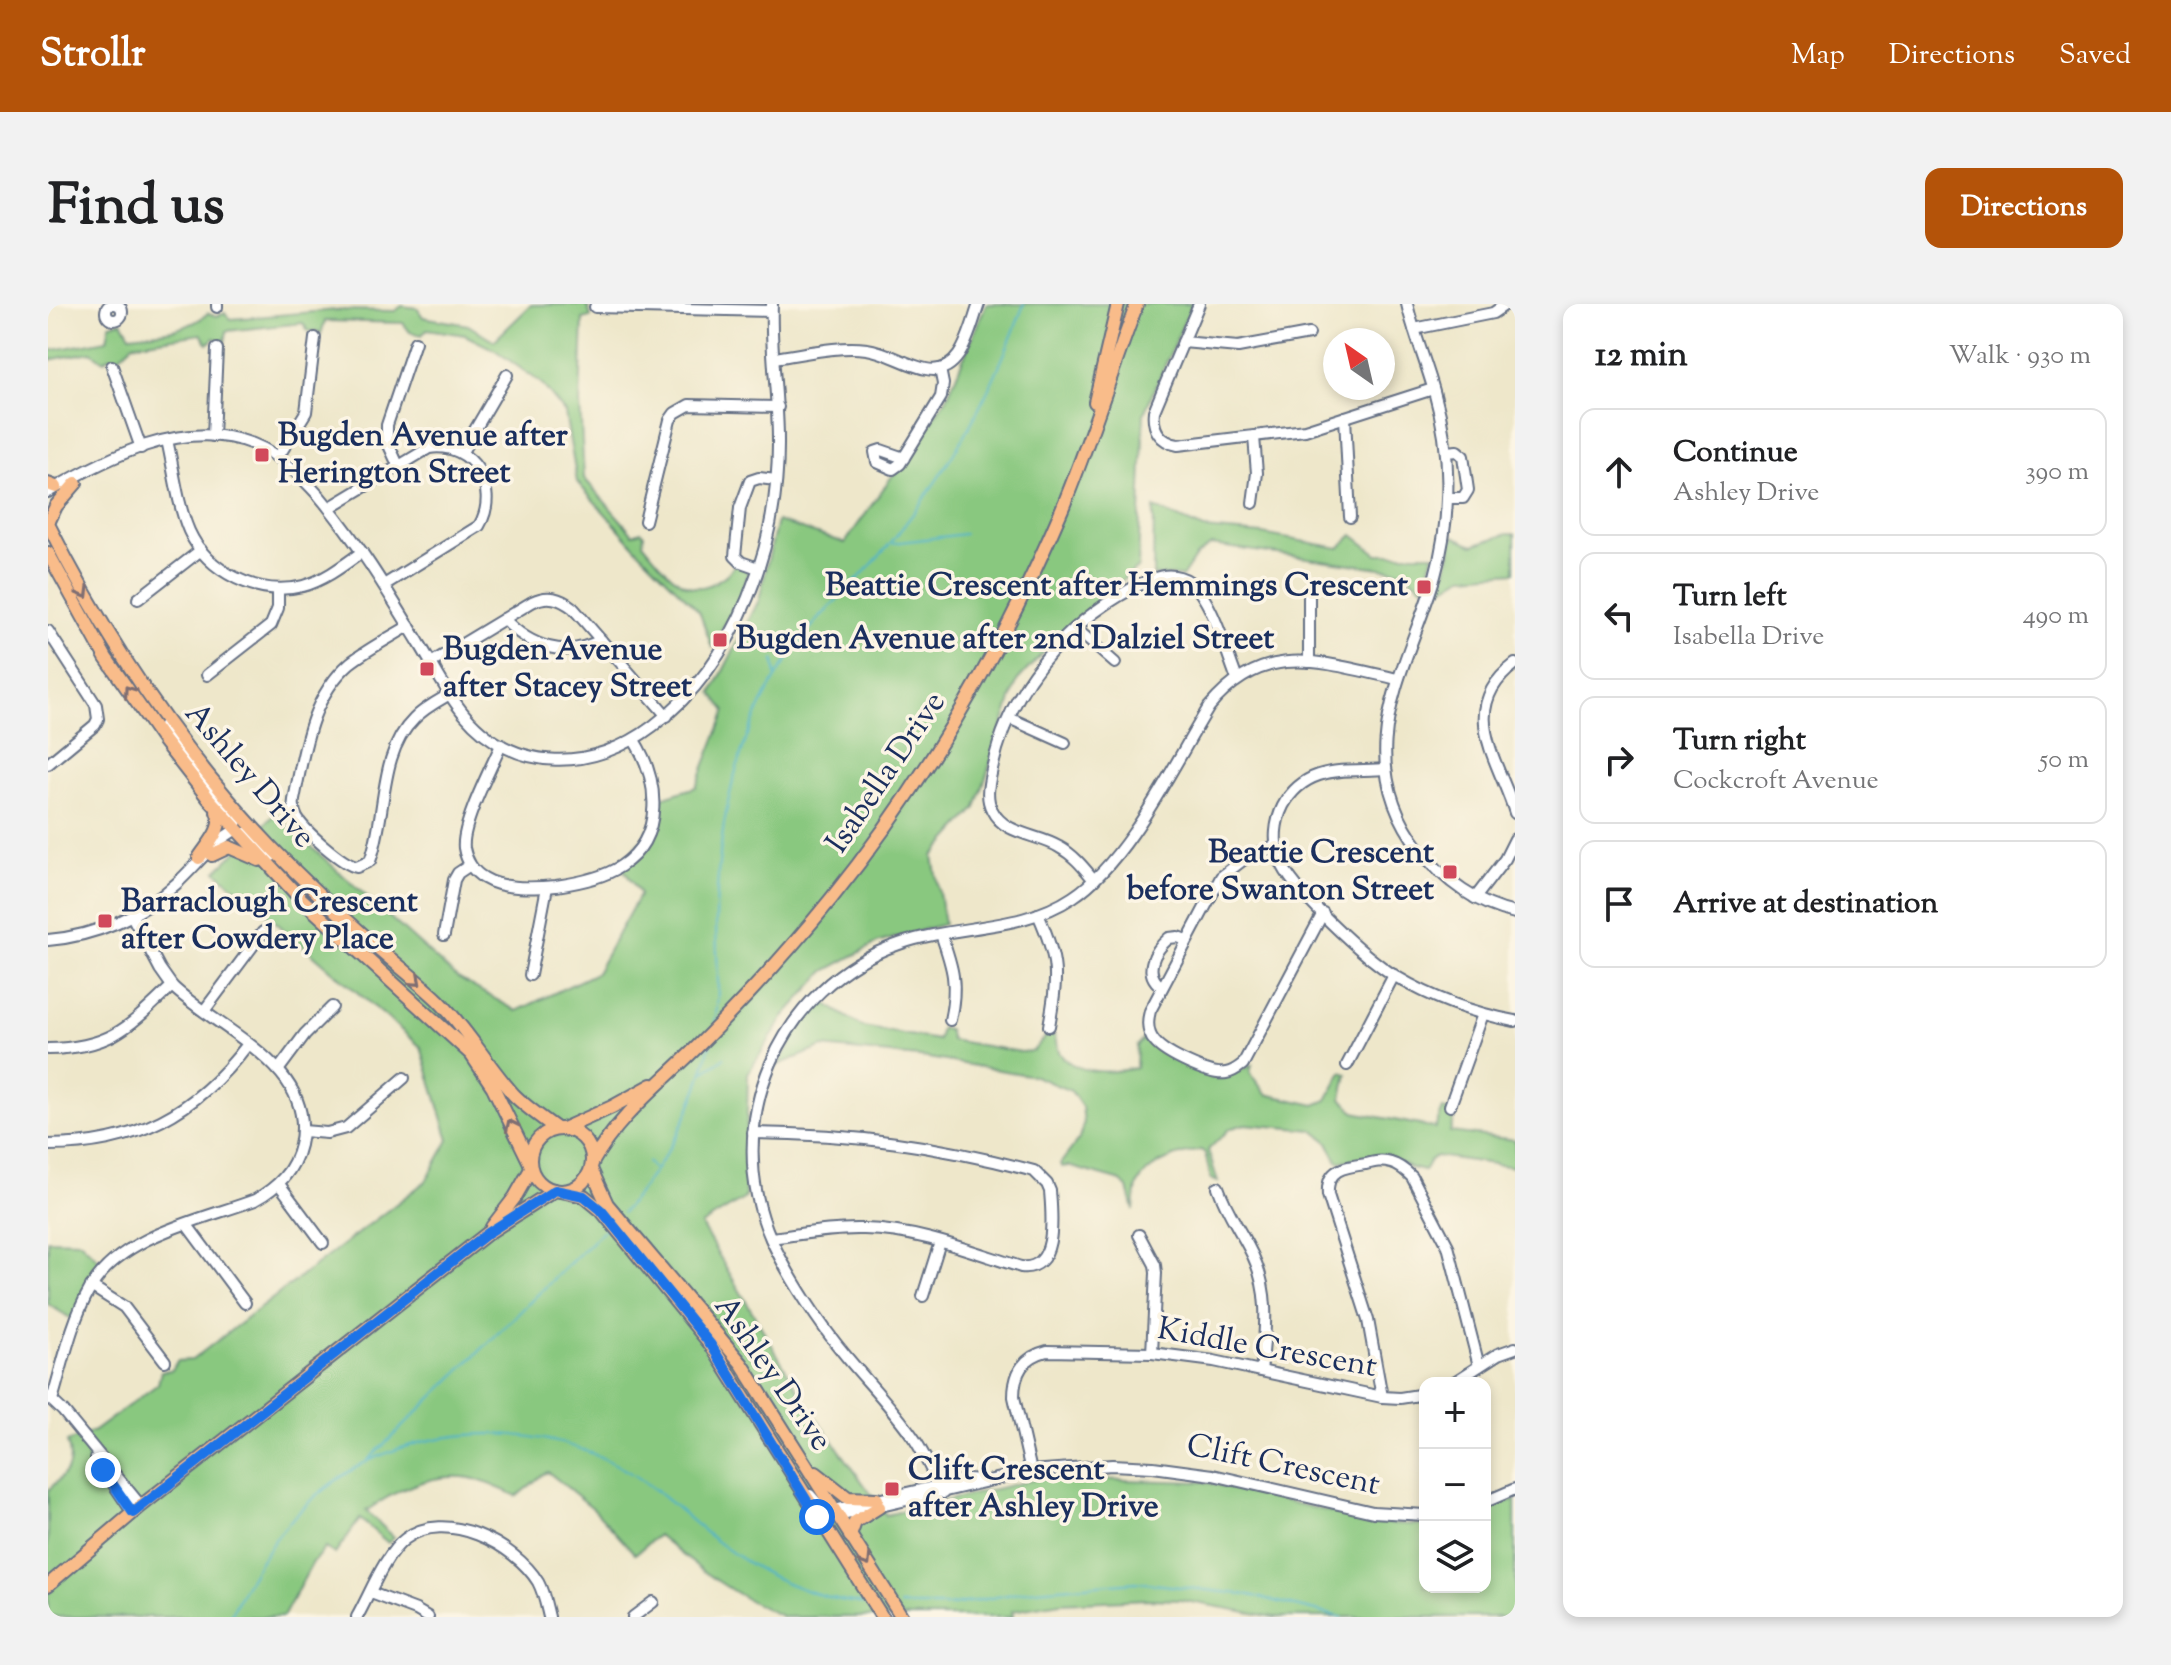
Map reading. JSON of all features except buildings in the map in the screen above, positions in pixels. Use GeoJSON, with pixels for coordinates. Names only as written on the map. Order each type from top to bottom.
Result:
{"type":"FeatureCollection","features":[{"type":"Feature","properties":{"kind":"main road","name":"Isabella Drive"},"geometry":{"type":"LineString","coordinates":[[1084,448],[1118,304]]}},
{"type":"Feature","properties":{"kind":"main road","name":"Isabella Drive"},"geometry":{"type":"LineString","coordinates":[[592,1166],[611,1132],[735,1009],[833,897],[928,764],[978,681],[1063,507],[1137,304]]}},
{"type":"Feature","properties":{"kind":"main road"},"geometry":{"type":"LineString","coordinates":[[48,523],[56,506],[76,483]]}},
{"type":"Feature","properties":{"kind":"main road","name":"Ashley Drive"},"geometry":{"type":"LineString","coordinates":[[48,523],[98,616],[152,702],[201,768],[274,850],[369,941],[437,1000],[459,1023],[514,1094],[560,1129]]}},
{"type":"Feature","properties":{"kind":"main road","name":"Ashley Drive"},"geometry":{"type":"LineString","coordinates":[[48,553],[106,658],[209,799],[265,863],[471,1054],[493,1087],[531,1166]]}},
{"type":"Feature","properties":{"kind":"main road"},"geometry":{"type":"LineString","coordinates":[[202,860],[219,828],[220,817],[209,799]]}},
{"type":"Feature","properties":{"kind":"main road"},"geometry":{"type":"LineString","coordinates":[[202,860],[229,847],[265,863]]}},
{"type":"Feature","properties":{"kind":"main road","name":"Isabella Drive"},"geometry":{"type":"LineString","coordinates":[[560,1129],[612,1107],[662,1080]]}},
{"type":"Feature","properties":{"kind":"main road"},"geometry":{"type":"LineString","coordinates":[[48,1585],[137,1509],[488,1233],[558,1191],[581,1184],[592,1166],[592,1151],[585,1139],[573,1131],[560,1129],[546,1133],[536,1142],[531,1154],[531,1166],[515,1197],[488,1233]]}},
{"type":"Feature","properties":{"kind":"main road"},"geometry":{"type":"LineString","coordinates":[[531,1166],[540,1183],[558,1191]]}},
{"type":"Feature","properties":{"kind":"main road","name":"Ashley Drive"},"geometry":{"type":"LineString","coordinates":[[592,1166],[604,1207],[711,1345],[882,1617]]}},
{"type":"Feature","properties":{"kind":"main road","name":"Ashley Drive"},"geometry":{"type":"LineString","coordinates":[[558,1191],[584,1196],[604,1207]]}},
{"type":"Feature","properties":{"kind":"main road","name":"Ashley Drive"},"geometry":{"type":"LineString","coordinates":[[630,1240],[734,1353],[902,1617]]}},
{"type":"Feature","properties":{"kind":"main road"},"geometry":{"type":"LineString","coordinates":[[807,1466],[848,1498],[878,1503]]}},
{"type":"Feature","properties":{"kind":"main road"},"geometry":{"type":"LineString","coordinates":[[850,1536],[855,1522],[878,1503]]}},
{"type":"Feature","properties":{"kind":"street"},"geometry":{"type":"LineString","coordinates":[[1199,304],[1154,411],[1153,425],[1170,444],[1305,430],[1433,389]]}},
{"type":"Feature","properties":{"kind":"street"},"geometry":{"type":"LineString","coordinates":[[1407,304],[1433,389],[1446,452],[1447,498],[1437,566],[1387,720],[1386,769],[1397,808],[1415,844],[1442,874],[1475,898],[1515,913]]}},
{"type":"Feature","properties":{"kind":"street"},"geometry":{"type":"LineString","coordinates":[[1414,329],[1493,313],[1506,304],[1515,310]]}},
{"type":"Feature","properties":{"kind":"street"},"geometry":{"type":"LineString","coordinates":[[774,358],[856,348],[885,354],[925,369],[940,369],[954,362],[961,353],[977,305]]}},
{"type":"Feature","properties":{"kind":"street"},"geometry":{"type":"LineString","coordinates":[[51,488],[83,471],[167,440],[213,436],[238,439],[278,457],[302,477],[362,552],[450,694],[478,728],[501,745],[527,756],[562,760],[604,754],[634,740],[667,716],[704,676],[735,626],[758,568],[769,525],[776,480],[778,407],[772,307],[595,307]]}},
{"type":"Feature","properties":{"kind":"street"},"geometry":{"type":"LineString","coordinates":[[1183,342],[1238,347],[1309,334]]}},
{"type":"Feature","properties":{"kind":"street"},"geometry":{"type":"LineString","coordinates":[[278,457],[306,412],[315,338]]}},
{"type":"Feature","properties":{"kind":"street"},"geometry":{"type":"LineString","coordinates":[[398,465],[387,441],[387,425],[415,342]]}},
{"type":"Feature","properties":{"kind":"street"},"geometry":{"type":"LineString","coordinates":[[213,436],[217,349]]}},
{"type":"Feature","properties":{"kind":"street"},"geometry":{"type":"LineString","coordinates":[[112,366],[141,448]]}},
{"type":"Feature","properties":{"kind":"street"},"geometry":{"type":"LineString","coordinates":[[904,458],[941,397],[943,384],[940,369]]}},
{"type":"Feature","properties":{"kind":"street"},"geometry":{"type":"LineString","coordinates":[[462,452],[507,375]]}},
{"type":"Feature","properties":{"kind":"street"},"geometry":{"type":"LineString","coordinates":[[645,521],[676,407],[778,407]]}},
{"type":"Feature","properties":{"kind":"street"},"geometry":{"type":"LineString","coordinates":[[1345,417],[1350,517]]}},
{"type":"Feature","properties":{"kind":"street"},"geometry":{"type":"LineString","coordinates":[[1253,503],[1257,473],[1254,437]]}},
{"type":"Feature","properties":{"kind":"street"},"geometry":{"type":"LineString","coordinates":[[167,440],[190,532],[201,550],[222,570],[257,586],[278,589],[320,580],[362,552]]}},
{"type":"Feature","properties":{"kind":"street"},"geometry":{"type":"LineString","coordinates":[[329,508],[429,448],[446,447],[462,452],[473,461],[482,478],[486,497],[484,518],[471,532],[384,585]]}},
{"type":"Feature","properties":{"kind":"street"},"geometry":{"type":"LineString","coordinates":[[1446,452],[1457,451],[1463,456],[1468,490],[1463,498],[1447,498]]}},
{"type":"Feature","properties":{"kind":"street"},"geometry":{"type":"LineString","coordinates":[[48,500],[107,463]]}},
{"type":"Feature","properties":{"kind":"street"},"geometry":{"type":"LineString","coordinates":[[758,568],[741,562],[735,556],[740,508],[750,481],[759,478],[776,480]]}},
{"type":"Feature","properties":{"kind":"street"},"geometry":{"type":"LineString","coordinates":[[138,599],[201,550]]}},
{"type":"Feature","properties":{"kind":"street"},"geometry":{"type":"LineString","coordinates":[[1094,880],[1069,853],[1005,825],[992,811],[988,788],[994,759],[1009,718],[1037,669],[1075,628],[1118,596],[1159,576],[1177,576],[1195,586],[1204,599],[1237,679]]}},
{"type":"Feature","properties":{"kind":"street"},"geometry":{"type":"LineString","coordinates":[[207,675],[271,625],[278,608],[278,589]]}},
{"type":"Feature","properties":{"kind":"street"},"geometry":{"type":"LineString","coordinates":[[1309,595],[1309,662]]}},
{"type":"Feature","properties":{"kind":"street"},"geometry":{"type":"LineString","coordinates":[[431,663],[540,597],[555,597],[573,608],[667,716]]}},
{"type":"Feature","properties":{"kind":"street"},"geometry":{"type":"LineString","coordinates":[[504,619],[526,638],[552,649],[578,649],[601,640]]}},
{"type":"Feature","properties":{"kind":"street"},"geometry":{"type":"LineString","coordinates":[[409,626],[367,652],[338,676],[317,708],[310,726],[294,810],[301,823],[345,864],[357,867],[370,861],[392,759],[404,731],[424,710],[450,694]]}},
{"type":"Feature","properties":{"kind":"street"},"geometry":{"type":"LineString","coordinates":[[1075,628],[1115,663]]}},
{"type":"Feature","properties":{"kind":"street"},"geometry":{"type":"LineString","coordinates":[[48,631],[91,696],[99,714],[95,725],[48,764]]}},
{"type":"Feature","properties":{"kind":"street"},"geometry":{"type":"LineString","coordinates":[[941,1489],[902,1422],[829,1334],[771,1238],[756,1185],[753,1133],[764,1079],[788,1029],[821,991],[862,960],[896,944],[1038,914],[1061,904],[1094,880],[1130,837],[1209,707],[1237,679],[1271,663],[1309,662],[1398,679]]}},
{"type":"Feature","properties":{"kind":"street"},"geometry":{"type":"LineString","coordinates":[[1515,664],[1492,691],[1485,729],[1490,753],[1515,813]]}},
{"type":"Feature","properties":{"kind":"street"},"geometry":{"type":"LineString","coordinates":[[48,940],[92,932],[132,916],[175,885],[235,830],[237,821],[232,813],[170,736],[152,702]]}},
{"type":"Feature","properties":{"kind":"street"},"geometry":{"type":"LineString","coordinates":[[1009,718],[1065,743]]}},
{"type":"Feature","properties":{"kind":"street"},"geometry":{"type":"LineString","coordinates":[[501,745],[464,836],[466,855],[480,876],[493,882],[547,887],[570,884],[616,869],[638,850],[651,822],[654,788],[647,763],[634,740]]}},
{"type":"Feature","properties":{"kind":"street"},"geometry":{"type":"LineString","coordinates":[[1386,769],[1330,772],[1305,782],[1289,796],[1278,822],[1276,845],[1286,872],[1359,949],[1394,975],[1438,998],[1483,1014],[1515,1021]]}},
{"type":"Feature","properties":{"kind":"street"},"geometry":{"type":"LineString","coordinates":[[235,830],[256,840],[346,927],[369,941]]}},
{"type":"Feature","properties":{"kind":"street"},"geometry":{"type":"LineString","coordinates":[[1475,898],[1505,859],[1515,839]]}},
{"type":"Feature","properties":{"kind":"street"},"geometry":{"type":"LineString","coordinates":[[1276,845],[1243,860],[1221,877],[1147,1020],[1155,1042],[1162,1049],[1206,1071],[1226,1073],[1236,1070],[1249,1056],[1323,913]]}},
{"type":"Feature","properties":{"kind":"street"},"geometry":{"type":"LineString","coordinates":[[444,935],[454,880],[470,865]]}},
{"type":"Feature","properties":{"kind":"street"},"geometry":{"type":"LineString","coordinates":[[530,975],[547,887]]}},
{"type":"Feature","properties":{"kind":"street"},"geometry":{"type":"LineString","coordinates":[[1038,914],[1056,963],[1056,991],[1049,1026]]}},
{"type":"Feature","properties":{"kind":"street"},"geometry":{"type":"LineString","coordinates":[[132,916],[172,986],[279,1069],[298,1102],[303,1131],[298,1154],[279,1184],[255,1200],[132,1246],[116,1257],[91,1286],[50,1399],[90,1445],[103,1470],[137,1509]]}},
{"type":"Feature","properties":{"kind":"street"},"geometry":{"type":"LineString","coordinates":[[204,1011],[263,932]]}},
{"type":"Feature","properties":{"kind":"street"},"geometry":{"type":"LineString","coordinates":[[941,934],[955,979],[950,1020]]}},
{"type":"Feature","properties":{"kind":"street"},"geometry":{"type":"LineString","coordinates":[[1162,987],[1154,981],[1151,973],[1155,953],[1169,938],[1186,940]]}},
{"type":"Feature","properties":{"kind":"street"},"geometry":{"type":"LineString","coordinates":[[1347,1065],[1394,975]]}},
{"type":"Feature","properties":{"kind":"street"},"geometry":{"type":"LineString","coordinates":[[48,1049],[90,1046],[114,1036],[172,986]]}},
{"type":"Feature","properties":{"kind":"street"},"geometry":{"type":"LineString","coordinates":[[279,1069],[305,1034],[332,1007]]}},
{"type":"Feature","properties":{"kind":"street"},"geometry":{"type":"LineString","coordinates":[[1450,1106],[1483,1014]]}},
{"type":"Feature","properties":{"kind":"street"},"geometry":{"type":"LineString","coordinates":[[48,1145],[93,1143],[157,1124],[201,1096],[229,1069],[248,1044]]}},
{"type":"Feature","properties":{"kind":"street"},"geometry":{"type":"LineString","coordinates":[[303,1131],[327,1133],[346,1128],[404,1078]]}},
{"type":"Feature","properties":{"kind":"street"},"geometry":{"type":"LineString","coordinates":[[753,1133],[857,1136],[914,1144],[1034,1171],[1047,1184],[1050,1198],[1049,1247],[1040,1264],[1033,1267],[1021,1267],[909,1234],[865,1229],[771,1238]]}},
{"type":"Feature","properties":{"kind":"street"},"geometry":{"type":"LineString","coordinates":[[1382,1397],[1368,1320],[1328,1195],[1327,1186],[1332,1174],[1341,1168],[1390,1162],[1404,1169],[1415,1182],[1448,1246],[1479,1366]]}},
{"type":"Feature","properties":{"kind":"street"},"geometry":{"type":"LineString","coordinates":[[279,1184],[323,1243]]}},
{"type":"Feature","properties":{"kind":"street"},"geometry":{"type":"LineString","coordinates":[[1218,1187],[1227,1213],[1250,1248],[1263,1284],[1267,1312],[1261,1371]]}},
{"type":"Feature","properties":{"kind":"street"},"geometry":{"type":"LineString","coordinates":[[187,1225],[245,1303]]}},
{"type":"Feature","properties":{"kind":"street"},"geometry":{"type":"LineString","coordinates":[[1139,1235],[1155,1265],[1152,1353]]}},
{"type":"Feature","properties":{"kind":"street"},"geometry":{"type":"LineString","coordinates":[[923,1296],[940,1242]]}},
{"type":"Feature","properties":{"kind":"street"},"geometry":{"type":"LineString","coordinates":[[91,1286],[124,1307],[165,1361]]}},
{"type":"Feature","properties":{"kind":"street"},"geometry":{"type":"LineString","coordinates":[[1462,1377],[1498,1354],[1515,1348]]}},
{"type":"Feature","properties":{"kind":"street","name":"Kiddle Crescent"},"geometry":{"type":"LineString","coordinates":[[1031,1471],[1014,1397],[1017,1375],[1025,1361],[1047,1351],[1152,1353],[1214,1361],[1382,1397],[1419,1395]]}},
{"type":"Feature","properties":{"kind":"street"},"geometry":{"type":"LineString","coordinates":[[786,1465],[822,1508],[834,1514],[830,1527],[837,1548]]}},
{"type":"Feature","properties":{"kind":"street","name":"Clift Crescent"},"geometry":{"type":"LineString","coordinates":[[834,1514],[941,1489],[969,1488],[988,1480],[1031,1471],[1112,1465],[1213,1475],[1373,1512],[1419,1515]]}},
{"type":"Feature","properties":{"kind":"street"},"geometry":{"type":"LineString","coordinates":[[1491,1499],[1515,1489]]}},
{"type":"Feature","properties":{"kind":"street"},"geometry":{"type":"LineString","coordinates":[[357,1617],[390,1556],[402,1541],[425,1529],[444,1527],[484,1537],[514,1557],[539,1585],[549,1617]]}},
{"type":"Feature","properties":{"kind":"street"},"geometry":{"type":"LineString","coordinates":[[371,1593],[428,1617]]}},
{"type":"Feature","properties":{"kind":"street"},"geometry":{"type":"LineString","coordinates":[[633,1617],[653,1602]]}},
{"type":"Feature","properties":{"kind":"green space"},"geometry":{"type":"Polygon","coordinates":[[[587,304],[591,317],[583,319],[580,403],[584,478],[633,534],[641,531],[644,534],[643,543],[667,571],[684,584],[705,586],[725,576],[735,564],[749,572],[739,599],[712,647],[699,611],[636,548],[577,482],[565,413],[541,383],[495,350],[465,335],[427,329],[422,335],[410,332],[403,323],[325,321],[321,334],[308,331],[303,323],[227,331],[225,342],[214,338],[208,344],[201,334],[133,344],[118,358],[109,357],[104,361],[91,352],[48,360],[48,351],[107,340],[110,324],[122,321],[130,335],[182,328],[208,313],[217,316],[225,313],[231,319],[336,310],[395,311],[402,306],[417,308],[423,317],[468,325],[494,341],[531,305],[587,304]]]}},
{"type":"Feature","properties":{"kind":"green space"},"geometry":{"type":"Polygon","coordinates":[[[986,304],[1192,304],[1144,413],[1138,567],[1062,632],[1017,681],[976,808],[933,856],[944,924],[877,943],[825,971],[786,1014],[748,1073],[745,1198],[701,1225],[806,1403],[886,1515],[1041,1478],[1205,1482],[1378,1523],[1419,1525],[1419,1593],[1491,1593],[1491,1508],[1515,1499],[1515,1617],[1274,1617],[1180,1600],[1147,1599],[1060,1603],[1012,1611],[1013,1617],[784,1617],[718,1581],[658,1535],[635,1554],[594,1509],[548,1472],[517,1496],[476,1479],[456,1477],[428,1480],[390,1496],[366,1511],[394,1537],[388,1543],[360,1519],[335,1554],[325,1548],[313,1562],[283,1617],[48,1617],[48,1490],[60,1479],[69,1464],[67,1442],[94,1431],[158,1384],[161,1371],[172,1370],[177,1361],[192,1360],[426,1181],[449,1140],[421,1047],[216,871],[275,814],[456,977],[517,1011],[596,973],[640,894],[622,867],[655,821],[658,799],[696,787],[726,711],[712,693],[759,600],[777,521],[845,543],[947,398],[986,304]]]}},
{"type":"Feature","properties":{"kind":"green space"},"geometry":{"type":"Polygon","coordinates":[[[1154,508],[1204,529],[1262,534],[1339,548],[1353,535],[1377,554],[1434,554],[1424,587],[1402,571],[1211,545],[1196,556],[1182,577],[1153,575],[1154,508]]]}},
{"type":"Feature","properties":{"kind":"green space"},"geometry":{"type":"Polygon","coordinates":[[[1515,534],[1515,572],[1463,576],[1442,589],[1454,536],[1473,545],[1515,534]]]}},
{"type":"Feature","properties":{"kind":"green space"},"geometry":{"type":"Polygon","coordinates":[[[820,1000],[863,1027],[938,1040],[941,1028],[948,1030],[951,1040],[1021,1052],[1033,1051],[1047,1035],[1055,1036],[1060,1053],[1068,1062],[1096,1071],[1136,1068],[1137,1046],[1147,1036],[1211,1078],[1223,1078],[1252,1065],[1250,1073],[1266,1094],[1315,1105],[1327,1100],[1342,1072],[1347,1074],[1342,1098],[1354,1112],[1435,1128],[1443,1109],[1455,1113],[1450,1132],[1515,1140],[1515,1167],[1436,1156],[1424,1171],[1411,1168],[1385,1154],[1338,1162],[1328,1142],[1313,1130],[1245,1124],[1229,1129],[1208,1150],[1218,1182],[1211,1179],[1205,1153],[1201,1150],[1174,1157],[1149,1170],[1143,1177],[1137,1187],[1134,1210],[1128,1188],[1118,1180],[1060,1164],[1079,1139],[1084,1122],[1082,1107],[1071,1091],[1034,1076],[928,1058],[823,1047],[778,1065],[802,1023],[820,1000]]]}},
{"type":"Feature","properties":{"kind":"green space"},"geometry":{"type":"Polygon","coordinates":[[[48,1240],[80,1241],[104,1265],[75,1321],[48,1304],[48,1240]]]}},
{"type":"Feature","properties":{"kind":"waterway"},"geometry":{"type":"LineString","coordinates":[[715,1022],[718,985],[716,919],[721,842],[737,766],[755,718],[801,640],[882,553],[934,485],[984,399],[1024,304]]}},
{"type":"Feature","properties":{"kind":"waterway"},"geometry":{"type":"LineString","coordinates":[[893,543],[964,534]]}},
{"type":"Feature","properties":{"kind":"waterway"},"geometry":{"type":"LineString","coordinates":[[774,660],[776,678]]}},
{"type":"Feature","properties":{"kind":"waterway"},"geometry":{"type":"LineString","coordinates":[[622,1213],[653,1174],[689,1111],[711,1040]]}},
{"type":"Feature","properties":{"kind":"waterway"},"geometry":{"type":"LineString","coordinates":[[705,1071],[724,1058]]}},
{"type":"Feature","properties":{"kind":"waterway"},"geometry":{"type":"LineString","coordinates":[[647,1162],[654,1170]]}},
{"type":"Feature","properties":{"kind":"waterway"},"geometry":{"type":"LineString","coordinates":[[366,1462],[608,1226]]}},
{"type":"Feature","properties":{"kind":"waterway"},"geometry":{"type":"LineString","coordinates":[[370,1460],[404,1447],[474,1434],[545,1439],[580,1449],[613,1463],[644,1482],[720,1544],[753,1566],[808,1591],[866,1604]]}},
{"type":"Feature","properties":{"kind":"waterway"},"geometry":{"type":"LineString","coordinates":[[230,1617],[255,1569],[284,1528],[319,1493],[364,1463]]}},
{"type":"Feature","properties":{"kind":"waterway"},"geometry":{"type":"LineString","coordinates":[[900,1606],[948,1606],[1034,1590],[1136,1582],[1250,1595],[1341,1617]]}},
{"type":"Feature","properties":{"kind":"place","name":"Bugden Avenue after Herington Street"},"geometry":{"type":"Point","coordinates":[262,455]}},
{"type":"Feature","properties":{"kind":"place","name":"Beattie Crescent after Hemmings Crescent"},"geometry":{"type":"Point","coordinates":[1424,587]}},
{"type":"Feature","properties":{"kind":"place","name":"Bugden Avenue after 2nd Dalziel Street"},"geometry":{"type":"Point","coordinates":[720,640]}},
{"type":"Feature","properties":{"kind":"place","name":"Bugden Avenue after Stacey Street"},"geometry":{"type":"Point","coordinates":[427,669]}},
{"type":"Feature","properties":{"kind":"place","name":"Beattie Crescent before Swanton Street"},"geometry":{"type":"Point","coordinates":[1450,872]}},
{"type":"Feature","properties":{"kind":"place","name":"Barraclough Crescent after Cowdery Place"},"geometry":{"type":"Point","coordinates":[105,921]}},
{"type":"Feature","properties":{"kind":"place","name":"Clift Crescent after Ashley Drive"},"geometry":{"type":"Point","coordinates":[892,1489]}},
{"type":"Feature","properties":{"kind":"route"},"geometry":{"type":"LineString","coordinates":[[103,1470],[133,1513],[488,1233],[555,1190],[584,1196],[592,1201],[697,1327],[748,1402],[817,1517]]}}]}
